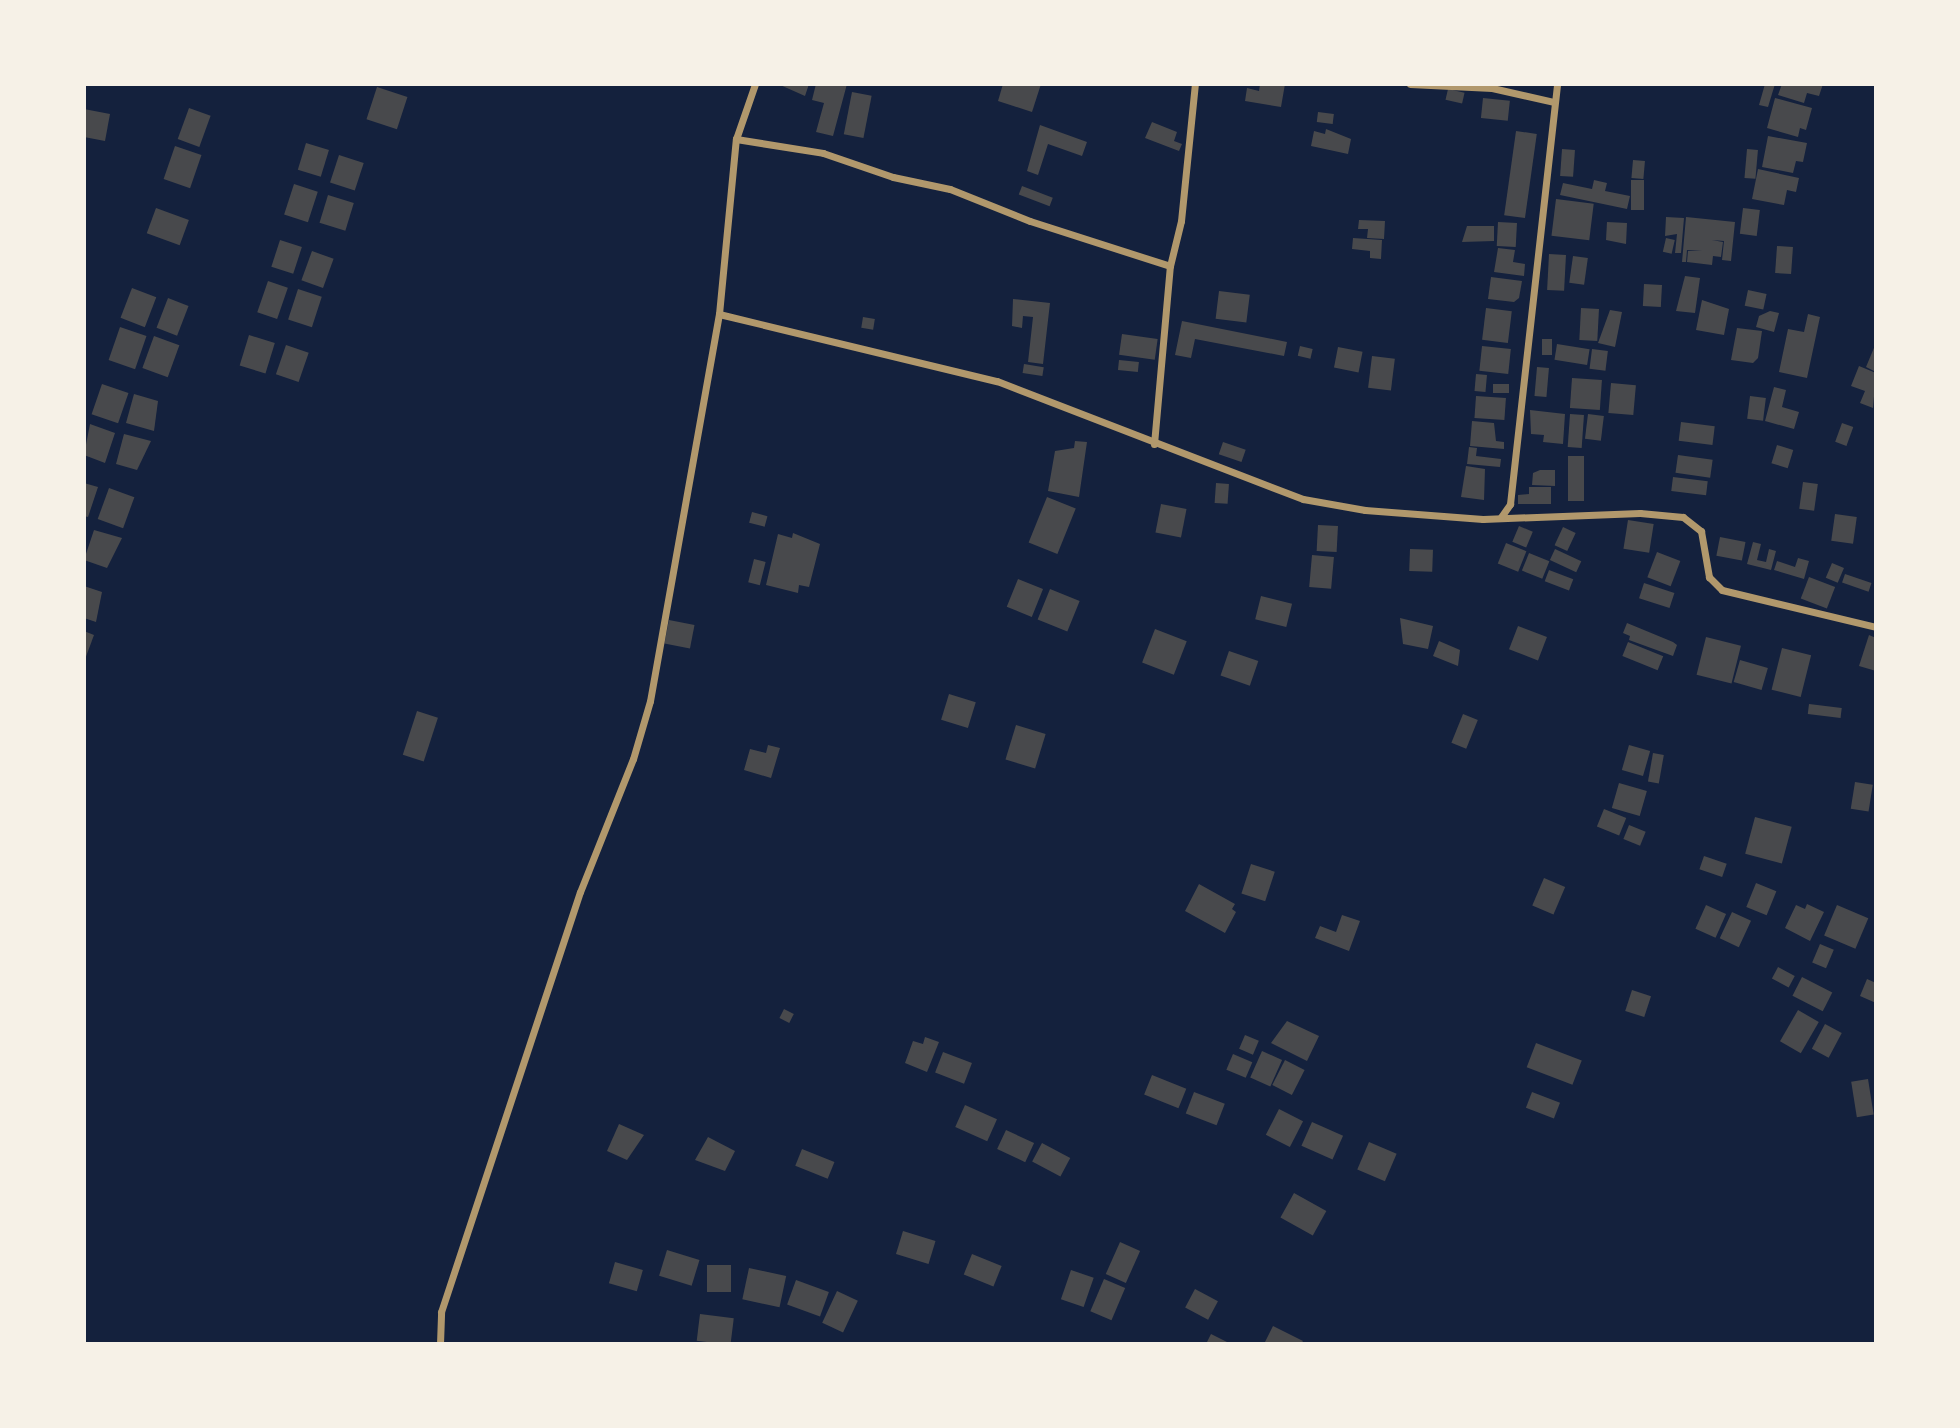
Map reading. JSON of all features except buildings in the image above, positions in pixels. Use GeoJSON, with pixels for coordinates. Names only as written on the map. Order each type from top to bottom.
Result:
{"type":"FeatureCollection","features":[{"type":"Feature","properties":{"kind":"street"},"geometry":{"type":"LineString","coordinates":[[440,1344],[445,1299],[580,892],[633,759],[650,701],[719,314],[736,139],[755,84]]}},
{"type":"Feature","properties":{"kind":"street"},"geometry":{"type":"LineString","coordinates":[[1154,444],[1170,266],[1181,221],[1195,84]]}},
{"type":"Feature","properties":{"kind":"street"},"geometry":{"type":"LineString","coordinates":[[1409,84],[1492,88],[1554,102]]}},
{"type":"Feature","properties":{"kind":"street"},"geometry":{"type":"LineString","coordinates":[[1502,517],[1510,504],[1557,84]]}},
{"type":"Feature","properties":{"kind":"street"},"geometry":{"type":"LineString","coordinates":[[736,139],[823,153],[893,177],[950,189],[1030,221],[1170,266]]}},
{"type":"Feature","properties":{"kind":"street"},"geometry":{"type":"LineString","coordinates":[[719,314],[997,382],[1303,499],[1365,510],[1502,517],[1640,513],[1683,517],[1701,531],[1709,577],[1722,590],[1876,627]]}}]}
